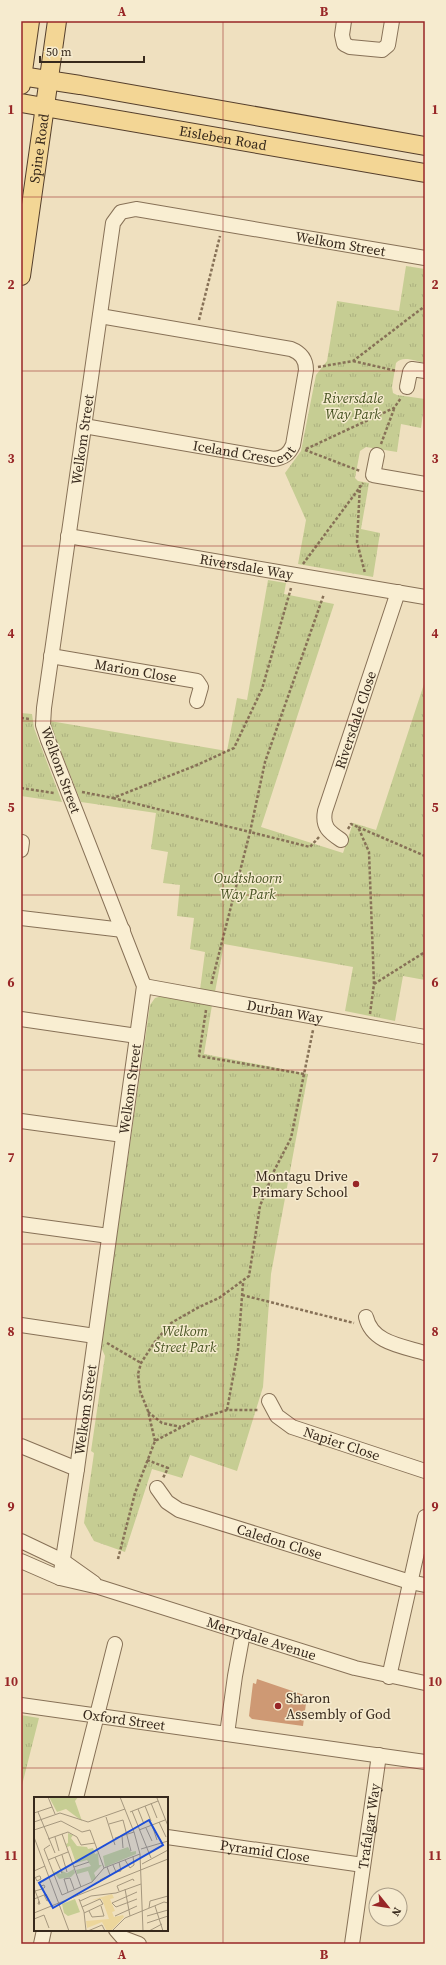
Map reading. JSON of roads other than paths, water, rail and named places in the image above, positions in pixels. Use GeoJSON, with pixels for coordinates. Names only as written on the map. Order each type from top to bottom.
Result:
{"type":"FeatureCollection","features":[{"type":"Feature","properties":{"kind":"main road"},"geometry":{"type":"LineString","coordinates":[[21,79],[30,21]]}},
{"type":"Feature","properties":{"kind":"main road","name":"Spine Road"},"geometry":{"type":"LineString","coordinates":[[21,276],[57,21]]}},
{"type":"Feature","properties":{"kind":"main road","name":"Eisleben Road"},"geometry":{"type":"LineString","coordinates":[[21,79],[48,80],[425,146]]}},
{"type":"Feature","properties":{"kind":"main road","name":"Eisleben Road"},"geometry":{"type":"LineString","coordinates":[[21,103],[425,173]]}},
{"type":"Feature","properties":{"kind":"street"},"geometry":{"type":"LineString","coordinates":[[344,21],[342,35],[344,44],[350,47],[382,50],[388,46],[392,21]]}},
{"type":"Feature","properties":{"kind":"street","name":"Welkom Street"},"geometry":{"type":"LineString","coordinates":[[60,1578],[77,1469],[144,986],[45,734],[44,724],[44,708],[51,656],[113,223],[122,212],[136,209],[425,258]]}},
{"type":"Feature","properties":{"kind":"street","name":"Iceland Crescent"},"geometry":{"type":"LineString","coordinates":[[84,426],[274,459],[286,456],[299,448],[306,370],[304,359],[300,354],[291,349],[100,316]]}},
{"type":"Feature","properties":{"kind":"street"},"geometry":{"type":"LineString","coordinates":[[408,380],[414,368],[425,371]]}},
{"type":"Feature","properties":{"kind":"street"},"geometry":{"type":"LineString","coordinates":[[377,455],[373,475],[425,484]]}},
{"type":"Feature","properties":{"kind":"street","name":"Riversdale Way"},"geometry":{"type":"LineString","coordinates":[[68,536],[425,597]]}},
{"type":"Feature","properties":{"kind":"street","name":"Riversdale Close"},"geometry":{"type":"LineString","coordinates":[[341,840],[326,829],[323,824],[325,811],[398,592]]}},
{"type":"Feature","properties":{"kind":"street","name":"Marion Close"},"geometry":{"type":"LineString","coordinates":[[51,656],[197,681],[201,687],[197,702]]}},
{"type":"Feature","properties":{"kind":"street"},"geometry":{"type":"LineString","coordinates":[[21,918],[123,930]]}},
{"type":"Feature","properties":{"kind":"street","name":"Durban Way"},"geometry":{"type":"LineString","coordinates":[[144,986],[425,1037]]}},
{"type":"Feature","properties":{"kind":"street"},"geometry":{"type":"LineString","coordinates":[[21,1019],[137,1036]]}},
{"type":"Feature","properties":{"kind":"street"},"geometry":{"type":"LineString","coordinates":[[21,1121],[123,1135]]}},
{"type":"Feature","properties":{"kind":"street"},"geometry":{"type":"LineString","coordinates":[[21,1224],[109,1236]]}},
{"type":"Feature","properties":{"kind":"street"},"geometry":{"type":"LineString","coordinates":[[368,1322],[373,1333],[382,1339],[425,1353]]}},
{"type":"Feature","properties":{"kind":"street"},"geometry":{"type":"LineString","coordinates":[[21,1325],[95,1336]]}},
{"type":"Feature","properties":{"kind":"street","name":"Napier Close"},"geometry":{"type":"LineString","coordinates":[[270,1406],[277,1416],[292,1428],[425,1470]]}},
{"type":"Feature","properties":{"kind":"street"},"geometry":{"type":"LineString","coordinates":[[21,1446],[77,1469]]}},
{"type":"Feature","properties":{"kind":"street","name":"Caledon Close"},"geometry":{"type":"LineString","coordinates":[[157,1488],[167,1502],[179,1510],[410,1582],[425,1585]]}},
{"type":"Feature","properties":{"kind":"street"},"geometry":{"type":"LineString","coordinates":[[389,1677],[425,1517]]}},
{"type":"Feature","properties":{"kind":"street","name":"Merrydale Avenue"},"geometry":{"type":"LineString","coordinates":[[21,1541],[63,1561],[99,1587]]}},
{"type":"Feature","properties":{"kind":"street","name":"Merrydale Avenue"},"geometry":{"type":"LineString","coordinates":[[21,1561],[60,1578],[99,1587],[356,1668],[389,1677],[425,1683]]}},
{"type":"Feature","properties":{"kind":"street"},"geometry":{"type":"LineString","coordinates":[[227,1734],[234,1676],[243,1632]]}},
{"type":"Feature","properties":{"kind":"street"},"geometry":{"type":"LineString","coordinates":[[76,1797],[114,1644]]}},
{"type":"Feature","properties":{"kind":"street","name":"Oxford Street"},"geometry":{"type":"LineString","coordinates":[[21,1704],[96,1716],[425,1762]]}},
{"type":"Feature","properties":{"kind":"street","name":"Trafalgar Way"},"geometry":{"type":"LineString","coordinates":[[352,1944],[379,1756]]}},
{"type":"Feature","properties":{"kind":"street","name":"Pyramid Close"},"geometry":{"type":"LineString","coordinates":[[168,1837],[363,1866]]}},
{"type":"Feature","properties":{"kind":"street"},"geometry":{"type":"LineString","coordinates":[[41,1944],[44,1931]]}},
{"type":"Feature","properties":{"kind":"street"},"geometry":{"type":"LineString","coordinates":[[117,1931],[123,1938],[139,1944]]}},
{"type":"Feature","properties":{"kind":"place","name":"Montagu Drive Primary School"},"geometry":{"type":"Point","coordinates":[356,1184]}},
{"type":"Feature","properties":{"kind":"place","name":"Sharon Assembly of God"},"geometry":{"type":"Point","coordinates":[278,1706]}},
{"type":"Feature","properties":{"kind":"park label","name":"Riversdale Way Park"},"geometry":{"type":"Point","coordinates":[353,406]}},
{"type":"Feature","properties":{"kind":"park label","name":"Oudtshoorn Way Park"},"geometry":{"type":"Point","coordinates":[248,886]}},
{"type":"Feature","properties":{"kind":"park label","name":"Welkom Street Park"},"geometry":{"type":"Point","coordinates":[185,1340]}}]}
